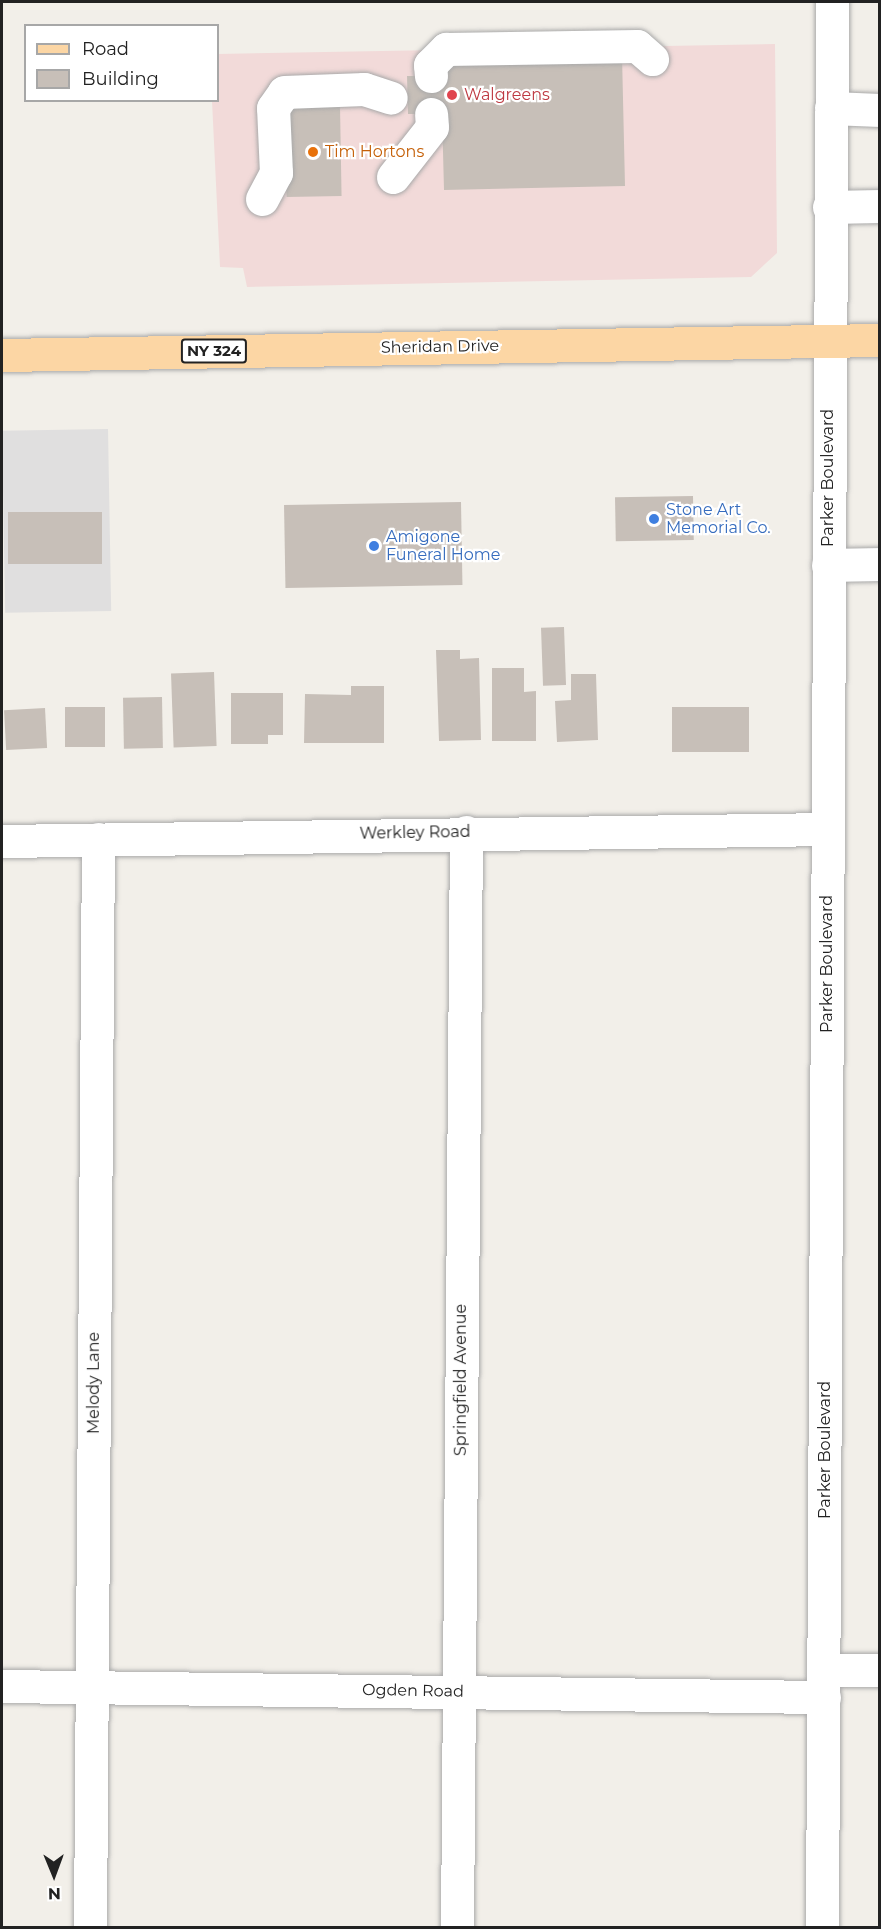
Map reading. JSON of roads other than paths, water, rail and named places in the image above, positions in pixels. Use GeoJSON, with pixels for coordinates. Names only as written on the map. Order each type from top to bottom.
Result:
{"type":"FeatureCollection","features":[{"type":"Feature","properties":{"kind":"main road","name":"Sheridan Drive"},"geometry":{"type":"LineString","coordinates":[[2,355],[879,340]]}},
{"type":"Feature","properties":{"kind":"street","name":"Parker Boulevard"},"geometry":{"type":"LineString","coordinates":[[822,1928],[832,2]]}},
{"type":"Feature","properties":{"kind":"street"},"geometry":{"type":"LineString","coordinates":[[430,76],[430,65],[446,49],[637,46],[652,59]]}},
{"type":"Feature","properties":{"kind":"street"},"geometry":{"type":"LineString","coordinates":[[262,199],[276,172],[273,108],[284,92],[364,89],[391,98]]}},
{"type":"Feature","properties":{"kind":"street"},"geometry":{"type":"LineString","coordinates":[[831,108],[879,110]]}},
{"type":"Feature","properties":{"kind":"street"},"geometry":{"type":"LineString","coordinates":[[393,177],[432,127],[431,114]]}},
{"type":"Feature","properties":{"kind":"street"},"geometry":{"type":"LineString","coordinates":[[830,207],[879,206]]}},
{"type":"Feature","properties":{"kind":"street"},"geometry":{"type":"LineString","coordinates":[[828,565],[879,564]]}},
{"type":"Feature","properties":{"kind":"street","name":"Werkley Road"},"geometry":{"type":"LineString","coordinates":[[2,841],[466,832],[828,829]]}},
{"type":"Feature","properties":{"kind":"street","name":"Springfield Avenue"},"geometry":{"type":"LineString","coordinates":[[458,1928],[466,832]]}},
{"type":"Feature","properties":{"kind":"street","name":"Melody Lane"},"geometry":{"type":"LineString","coordinates":[[90,1928],[98,839]]}},
{"type":"Feature","properties":{"kind":"street","name":"Ogden Road"},"geometry":{"type":"LineString","coordinates":[[2,1686],[458,1691],[824,1683],[879,1670]]}},
{"type":"Feature","properties":{"kind":"place","name":"Walgreens"},"geometry":{"type":"Point","coordinates":[452,95]}},
{"type":"Feature","properties":{"kind":"place","name":"Tim Hortons"},"geometry":{"type":"Point","coordinates":[313,152]}},
{"type":"Feature","properties":{"kind":"place","name":"Stone Art Memorial Co."},"geometry":{"type":"Point","coordinates":[654,519]}},
{"type":"Feature","properties":{"kind":"place","name":"Amigone Funeral Home"},"geometry":{"type":"Point","coordinates":[374,546]}}]}
